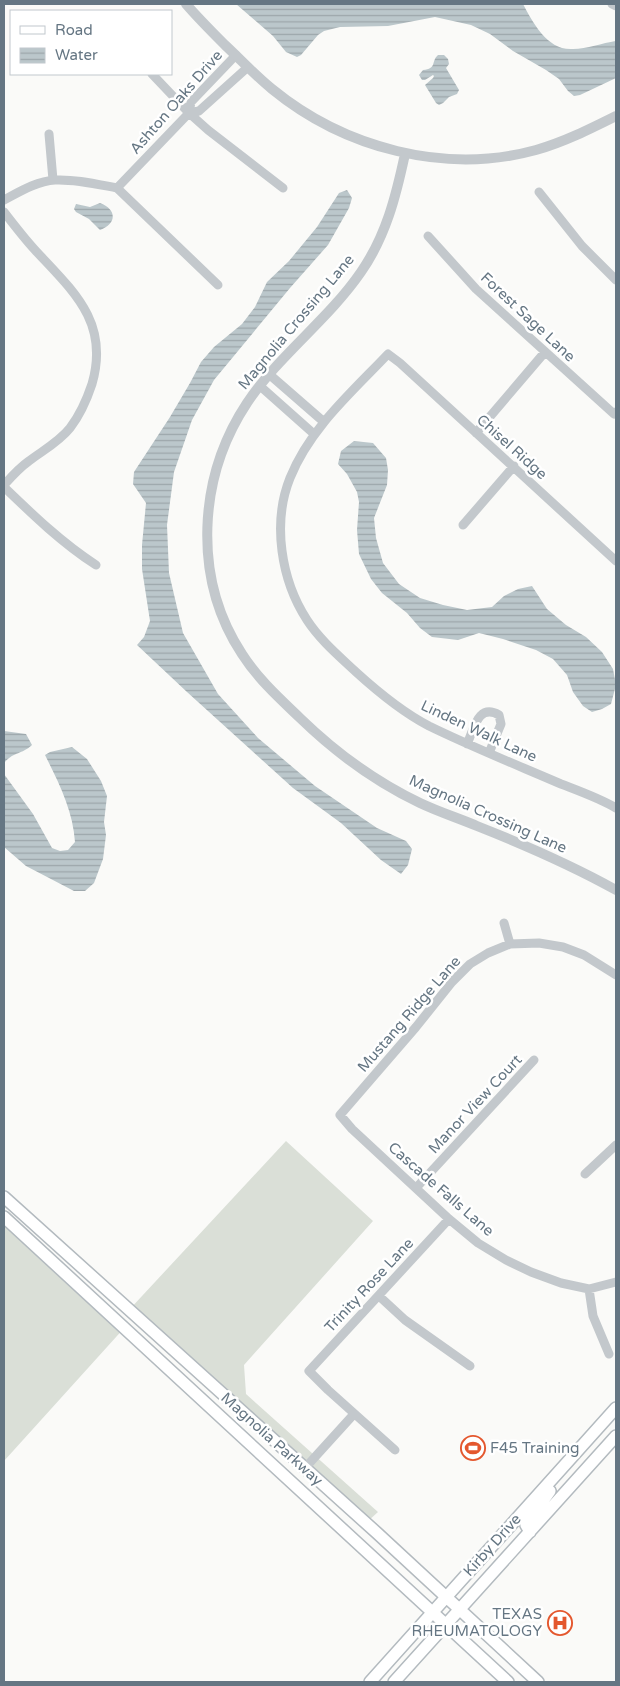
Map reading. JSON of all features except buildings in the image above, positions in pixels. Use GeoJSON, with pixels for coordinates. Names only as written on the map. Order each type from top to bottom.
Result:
{"type":"FeatureCollection","features":[{"type":"Feature","properties":{"kind":"main road","name":"Magnolia Parkway"},"geometry":{"type":"LineString","coordinates":[[4,1197],[305,1468],[538,1682]]}},
{"type":"Feature","properties":{"kind":"main road","name":"Magnolia Parkway"},"geometry":{"type":"LineString","coordinates":[[4,1217],[508,1682]]}},
{"type":"Feature","properties":{"kind":"main road","name":"Kirby Drive"},"geometry":{"type":"LineString","coordinates":[[370,1682],[616,1408]]}},
{"type":"Feature","properties":{"kind":"main road"},"geometry":{"type":"LineString","coordinates":[[216,1411],[226,1413],[288,1471],[299,1474],[305,1468]]}},
{"type":"Feature","properties":{"kind":"main road","name":"Kirby Drive"},"geometry":{"type":"LineString","coordinates":[[394,1682],[616,1436]]}},
{"type":"Feature","properties":{"kind":"main road"},"geometry":{"type":"LineString","coordinates":[[530,1532],[526,1525],[528,1521],[556,1484],[564,1466]]}},
{"type":"Feature","properties":{"kind":"main road"},"geometry":{"type":"LineString","coordinates":[[482,1585],[485,1574],[517,1535],[510,1526]]}},
{"type":"Feature","properties":{"kind":"street"},"geometry":{"type":"LineString","coordinates":[[186,4],[272,89],[313,118],[349,136],[405,154],[465,160],[516,155],[555,144],[616,116]]}},
{"type":"Feature","properties":{"kind":"street"},"geometry":{"type":"LineString","coordinates":[[612,4],[616,6]]}},
{"type":"Feature","properties":{"kind":"street","name":"Ashton Oaks Drive"},"geometry":{"type":"LineString","coordinates":[[117,188],[189,113],[191,102],[236,55]]}},
{"type":"Feature","properties":{"kind":"street"},"geometry":{"type":"LineString","coordinates":[[189,113],[199,111],[248,67]]}},
{"type":"Feature","properties":{"kind":"street"},"geometry":{"type":"LineString","coordinates":[[153,75],[208,130],[283,188]]}},
{"type":"Feature","properties":{"kind":"street"},"geometry":{"type":"LineString","coordinates":[[49,134],[53,180]]}},
{"type":"Feature","properties":{"kind":"street","name":"Magnolia Crossing Lane"},"geometry":{"type":"LineString","coordinates":[[405,154],[391,212],[369,259],[340,297],[260,386],[248,402],[227,439],[208,506],[207,547],[212,581],[222,615],[241,652],[260,679],[311,729],[342,755],[420,803],[530,848],[588,874],[616,890]]}},
{"type":"Feature","properties":{"kind":"street"},"geometry":{"type":"LineString","coordinates":[[4,200],[22,190],[53,180],[85,182],[117,188],[218,285]]}},
{"type":"Feature","properties":{"kind":"street"},"geometry":{"type":"LineString","coordinates":[[539,192],[582,246],[616,280]]}},
{"type":"Feature","properties":{"kind":"street"},"geometry":{"type":"LineString","coordinates":[[4,212],[33,248],[74,291],[95,334],[98,351],[96,371],[86,402],[70,427],[62,436],[19,469],[4,486],[56,536],[74,551],[96,565]]}},
{"type":"Feature","properties":{"kind":"street","name":"Forest Sage Lane"},"geometry":{"type":"LineString","coordinates":[[428,236],[476,289],[615,413]]}},
{"type":"Feature","properties":{"kind":"street"},"geometry":{"type":"LineString","coordinates":[[476,433],[545,352]]}},
{"type":"Feature","properties":{"kind":"street","name":"Chisel Ridge"},"geometry":{"type":"LineString","coordinates":[[388,354],[514,466],[616,561]]}},
{"type":"Feature","properties":{"kind":"street","name":"Linden Walk Lane"},"geometry":{"type":"LineString","coordinates":[[388,354],[314,434],[300,456],[289,479],[281,521],[281,542],[285,569],[298,604],[307,620],[330,647],[388,699],[427,724],[467,744],[616,808]]}},
{"type":"Feature","properties":{"kind":"street"},"geometry":{"type":"LineString","coordinates":[[270,375],[324,422]]}},
{"type":"Feature","properties":{"kind":"street"},"geometry":{"type":"LineString","coordinates":[[260,386],[314,434]]}},
{"type":"Feature","properties":{"kind":"street"},"geometry":{"type":"LineString","coordinates":[[463,525],[514,466]]}},
{"type":"Feature","properties":{"kind":"street"},"geometry":{"type":"LineString","coordinates":[[467,744],[480,715],[486,711],[492,711],[499,715],[501,724],[489,753]]}},
{"type":"Feature","properties":{"kind":"street"},"geometry":{"type":"LineString","coordinates":[[504,923],[510,944],[539,943],[563,947],[584,956],[616,975]]}},
{"type":"Feature","properties":{"kind":"street","name":"Mustang Ridge Lane"},"geometry":{"type":"LineString","coordinates":[[340,1115],[452,982],[470,964],[488,953],[510,944]]}},
{"type":"Feature","properties":{"kind":"street","name":"Manor View Court"},"geometry":{"type":"LineString","coordinates":[[416,1188],[534,1060]]}},
{"type":"Feature","properties":{"kind":"street","name":"Cascade Falls Lane"},"geometry":{"type":"LineString","coordinates":[[340,1115],[352,1129],[449,1219],[478,1243],[531,1272],[561,1283],[589,1289]]}},
{"type":"Feature","properties":{"kind":"street"},"geometry":{"type":"LineString","coordinates":[[586,1174],[616,1144]]}},
{"type":"Feature","properties":{"kind":"street","name":"Trinity Rose Lane"},"geometry":{"type":"LineString","coordinates":[[354,1414],[309,1371],[449,1219]]}},
{"type":"Feature","properties":{"kind":"street"},"geometry":{"type":"LineString","coordinates":[[609,1354],[593,1316],[589,1289],[616,1282]]}},
{"type":"Feature","properties":{"kind":"street"},"geometry":{"type":"LineString","coordinates":[[379,1296],[405,1320],[470,1366]]}},
{"type":"Feature","properties":{"kind":"street"},"geometry":{"type":"LineString","coordinates":[[305,1468],[354,1414],[395,1450]]}},
{"type":"Feature","properties":{"kind":"shaded area"},"geometry":{"type":"Polygon","coordinates":[[[286,1141],[373,1221],[244,1365],[246,1394],[378,1512],[367,1522],[129,1310],[286,1141]]]}},
{"type":"Feature","properties":{"kind":"shaded area"},"geometry":{"type":"Polygon","coordinates":[[[4,1213],[126,1326],[4,1461],[4,1213]]]}},
{"type":"Feature","properties":{"kind":"water"},"geometry":{"type":"Polygon","coordinates":[[[236,4],[523,4],[542,34],[556,45],[564,48],[578,49],[616,41],[616,78],[574,96],[559,79],[513,51],[490,34],[471,25],[435,17],[388,26],[340,27],[324,31],[297,57],[286,52],[273,36],[236,4]]]}},
{"type":"Feature","properties":{"kind":"water"},"geometry":{"type":"Polygon","coordinates":[[[438,55],[444,55],[448,59],[449,64],[446,68],[459,90],[457,94],[449,97],[439,105],[425,85],[434,76],[422,80],[419,75],[423,70],[432,66],[438,55]]]}},
{"type":"Feature","properties":{"kind":"water"},"geometry":{"type":"Polygon","coordinates":[[[347,190],[352,198],[349,208],[328,245],[214,380],[192,420],[174,472],[167,525],[169,573],[183,633],[218,694],[258,738],[315,786],[377,828],[406,841],[412,849],[408,865],[401,874],[381,860],[341,823],[293,788],[137,645],[144,637],[150,621],[142,569],[146,503],[133,484],[134,472],[170,417],[201,362],[214,347],[242,324],[255,307],[267,282],[289,261],[317,227],[339,193],[347,190]]]}},
{"type":"Feature","properties":{"kind":"water"},"geometry":{"type":"Polygon","coordinates":[[[100,203],[110,209],[113,216],[110,224],[100,230],[89,219],[74,209],[76,204],[90,207],[100,203]]]}},
{"type":"Feature","properties":{"kind":"water"},"geometry":{"type":"Polygon","coordinates":[[[354,441],[373,443],[386,458],[388,470],[387,485],[374,518],[376,538],[383,563],[399,584],[420,598],[467,610],[492,607],[504,596],[518,589],[532,586],[547,609],[566,625],[586,637],[602,652],[613,669],[616,685],[611,704],[592,712],[583,706],[573,692],[567,675],[553,659],[536,650],[479,633],[458,640],[432,637],[420,628],[407,613],[382,593],[371,579],[359,554],[357,530],[359,502],[357,492],[347,474],[338,464],[341,451],[354,441]]]}},
{"type":"Feature","properties":{"kind":"water"},"geometry":{"type":"Polygon","coordinates":[[[4,731],[26,734],[32,745],[5,762],[4,774],[4,731]]]}},
{"type":"Feature","properties":{"kind":"water"},"geometry":{"type":"Polygon","coordinates":[[[72,747],[87,759],[101,781],[107,796],[103,859],[94,883],[85,891],[74,891],[26,866],[4,847],[4,774],[33,814],[52,848],[60,851],[68,850],[75,842],[74,831],[60,787],[45,755],[72,747]]]}},
{"type":"Feature","properties":{"kind":"place","name":"F45 Training"},"geometry":{"type":"Point","coordinates":[473,1448]}},
{"type":"Feature","properties":{"kind":"place","name":"TEXAS RHEUMATOLOGY"},"geometry":{"type":"Point","coordinates":[560,1623]}}]}
